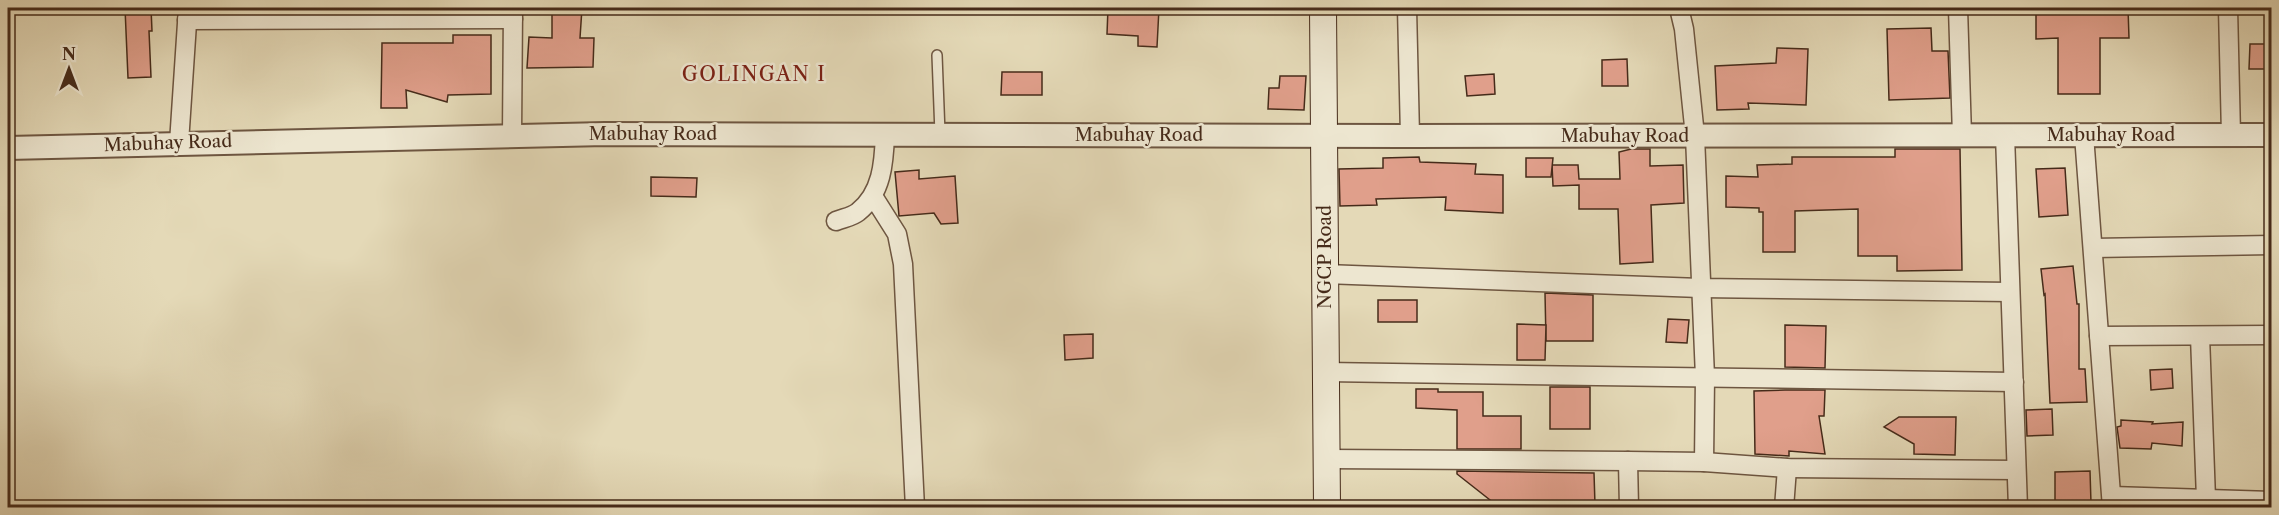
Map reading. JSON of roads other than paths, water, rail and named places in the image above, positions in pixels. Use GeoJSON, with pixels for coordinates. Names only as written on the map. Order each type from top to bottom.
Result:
{"type":"FeatureCollection","features":[{"type":"Feature","properties":{"kind":"main road","name":"NGCP Road"},"geometry":{"type":"LineString","coordinates":[[1323,8],[1327,507]]}},
{"type":"Feature","properties":{"kind":"street"},"geometry":{"type":"LineString","coordinates":[[1407,8],[1410,136]]}},
{"type":"Feature","properties":{"kind":"street"},"geometry":{"type":"LineString","coordinates":[[1678,8],[1684,29],[1695,136],[1705,377],[1704,462]]}},
{"type":"Feature","properties":{"kind":"street"},"geometry":{"type":"LineString","coordinates":[[1958,8],[1962,136]]}},
{"type":"Feature","properties":{"kind":"street"},"geometry":{"type":"LineString","coordinates":[[2228,8],[2231,135]]}},
{"type":"Feature","properties":{"kind":"street"},"geometry":{"type":"LineString","coordinates":[[179,142],[188,14],[513,13],[512,135]]}},
{"type":"Feature","properties":{"kind":"street"},"geometry":{"type":"LineString","coordinates":[[836,221],[857,213],[873,196],[883,168],[885,134]]}},
{"type":"Feature","properties":{"kind":"street","name":"Mabuhay Road"},"geometry":{"type":"LineString","coordinates":[[8,148],[512,135],[2271,135]]}},
{"type":"Feature","properties":{"kind":"street"},"geometry":{"type":"LineString","coordinates":[[2004,135],[2018,507]]}},
{"type":"Feature","properties":{"kind":"street"},"geometry":{"type":"LineString","coordinates":[[2084,135],[2112,502],[2206,499],[2271,501]]}},
{"type":"Feature","properties":{"kind":"street"},"geometry":{"type":"LineString","coordinates":[[873,196],[897,234],[903,264],[915,507]]}},
{"type":"Feature","properties":{"kind":"street"},"geometry":{"type":"LineString","coordinates":[[2093,248],[2271,245]]}},
{"type":"Feature","properties":{"kind":"street"},"geometry":{"type":"LineString","coordinates":[[1325,274],[1700,288],[2010,292]]}},
{"type":"Feature","properties":{"kind":"street"},"geometry":{"type":"LineString","coordinates":[[2099,336],[2271,335]]}},
{"type":"Feature","properties":{"kind":"street"},"geometry":{"type":"LineString","coordinates":[[2200,336],[2206,499]]}},
{"type":"Feature","properties":{"kind":"street"},"geometry":{"type":"LineString","coordinates":[[1326,372],[2014,381]]}},
{"type":"Feature","properties":{"kind":"street"},"geometry":{"type":"LineString","coordinates":[[1326,459],[1704,462],[1787,468],[2016,470]]}},
{"type":"Feature","properties":{"kind":"street"},"geometry":{"type":"LineString","coordinates":[[1628,461],[1629,507]]}},
{"type":"Feature","properties":{"kind":"street"},"geometry":{"type":"LineString","coordinates":[[1784,507],[1787,468]]}},
{"type":"Feature","properties":{"kind":"lane"},"geometry":{"type":"LineString","coordinates":[[937,55],[940,134]]}},
{"type":"Feature","properties":{"kind":"district","name":"GOLINGAN I"},"geometry":{"type":"Point","coordinates":[754,74]}}]}
